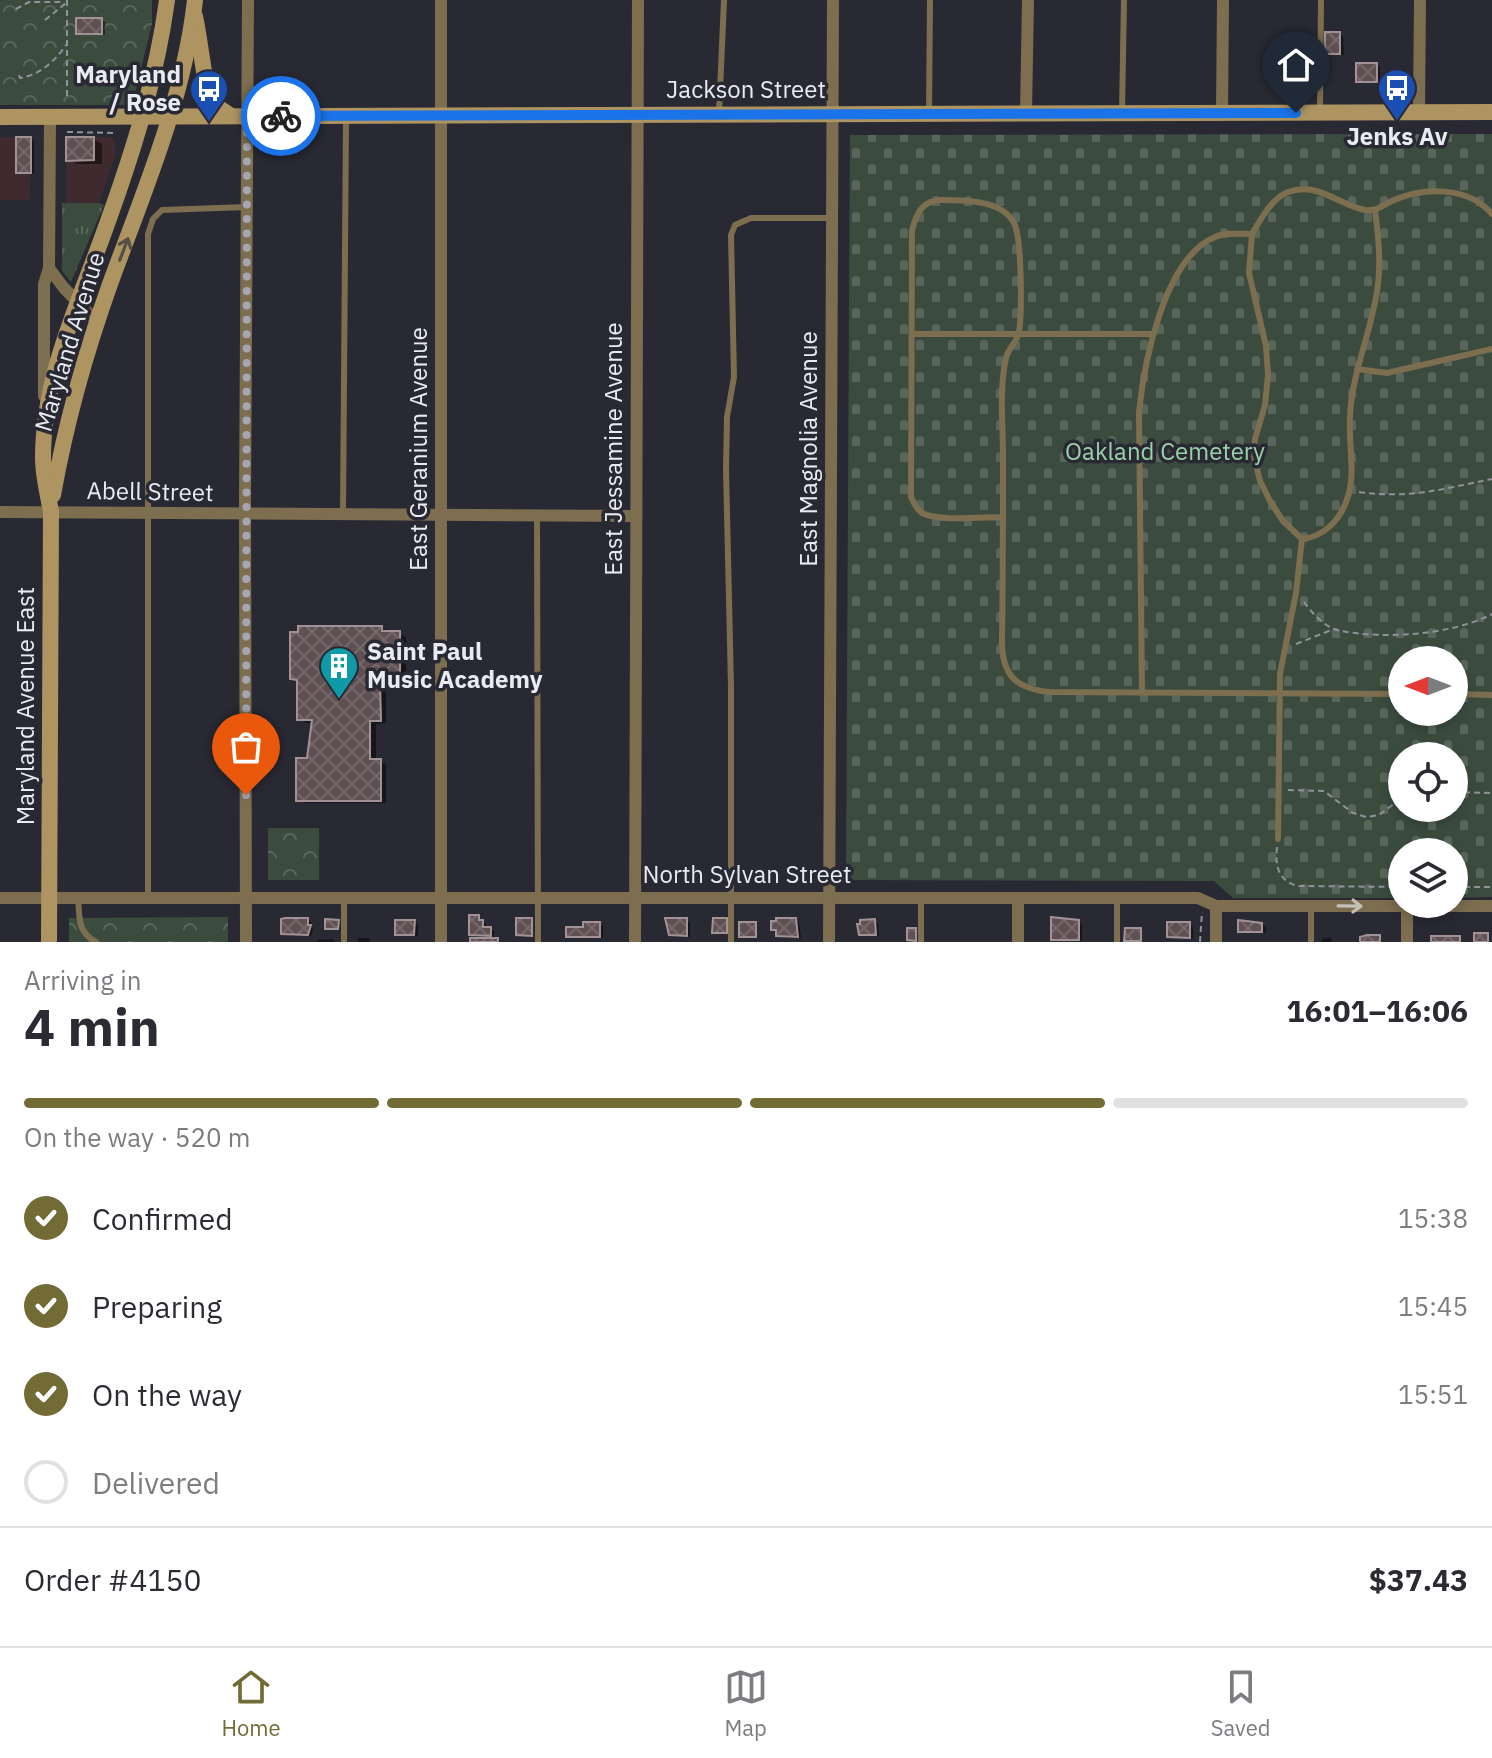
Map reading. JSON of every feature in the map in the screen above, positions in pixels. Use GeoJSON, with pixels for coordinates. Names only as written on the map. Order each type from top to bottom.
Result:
{"type":"FeatureCollection","features":[{"type":"Feature","properties":{"kind":"main road","name":"Maryland Avenue"},"geometry":{"type":"LineString","coordinates":[[51,512],[43,462],[44,423],[52,378],[76,300],[106,227],[141,116],[163,31],[167,0]]}},
{"type":"Feature","properties":{"kind":"main road","name":"Maryland Avenue"},"geometry":{"type":"LineString","coordinates":[[51,512],[68,414],[170,116],[194,5]]}},
{"type":"Feature","properties":{"kind":"main road"},"geometry":{"type":"LineString","coordinates":[[194,5],[210,102],[239,116]]}},
{"type":"Feature","properties":{"kind":"main road","name":"Jackson Street"},"geometry":{"type":"LineString","coordinates":[[0,117],[50,117],[67,125],[141,116],[1492,112]]}},
{"type":"Feature","properties":{"kind":"main road","name":"Maryland Avenue East"},"geometry":{"type":"LineString","coordinates":[[49,942],[51,512]]}},
{"type":"Feature","properties":{"kind":"street"},"geometry":{"type":"LineString","coordinates":[[246,942],[247,207],[239,116],[248,0]]}},
{"type":"Feature","properties":{"kind":"street","name":"East Geranium Avenue"},"geometry":{"type":"LineString","coordinates":[[441,0],[441,942]]}},
{"type":"Feature","properties":{"kind":"street","name":"East Jessamine Avenue"},"geometry":{"type":"LineString","coordinates":[[635,942],[638,0]]}},
{"type":"Feature","properties":{"kind":"street","name":"East Magnolia Avenue"},"geometry":{"type":"LineString","coordinates":[[829,942],[833,0]]}},
{"type":"Feature","properties":{"kind":"street"},"geometry":{"type":"LineString","coordinates":[[1026,113],[1028,0]]}},
{"type":"Feature","properties":{"kind":"street"},"geometry":{"type":"LineString","coordinates":[[1222,113],[1223,0]]}},
{"type":"Feature","properties":{"kind":"street"},"geometry":{"type":"LineString","coordinates":[[1419,112],[1420,0]]}},
{"type":"Feature","properties":{"kind":"street"},"geometry":{"type":"LineString","coordinates":[[44,423],[44,284],[49,268],[50,117]]}},
{"type":"Feature","properties":{"kind":"street"},"geometry":{"type":"LineString","coordinates":[[49,268],[97,322]]}},
{"type":"Feature","properties":{"kind":"street","name":"Abell Street"},"geometry":{"type":"LineString","coordinates":[[0,512],[636,516]]}},
{"type":"Feature","properties":{"kind":"street","name":"North Sylvan Street"},"geometry":{"type":"LineString","coordinates":[[0,898],[1198,898],[1216,906],[1388,907]]}},
{"type":"Feature","properties":{"kind":"street"},"geometry":{"type":"LineString","coordinates":[[1018,899],[1018,942]]}},
{"type":"Feature","properties":{"kind":"street"},"geometry":{"type":"LineString","coordinates":[[1216,906],[1216,942]]}},
{"type":"Feature","properties":{"kind":"street","name":"North Sylvan Street"},"geometry":{"type":"LineString","coordinates":[[1468,906],[1492,906]]}},
{"type":"Feature","properties":{"kind":"street"},"geometry":{"type":"LineString","coordinates":[[1407,918],[1407,942]]}},
{"type":"Feature","properties":{"kind":"lane"},"geometry":{"type":"LineString","coordinates":[[719,114],[724,0]]}},
{"type":"Feature","properties":{"kind":"lane"},"geometry":{"type":"LineString","coordinates":[[929,114],[930,0]]}},
{"type":"Feature","properties":{"kind":"lane"},"geometry":{"type":"LineString","coordinates":[[1122,113],[1124,0]]}},
{"type":"Feature","properties":{"kind":"lane"},"geometry":{"type":"LineString","coordinates":[[1320,113],[1321,0]]}},
{"type":"Feature","properties":{"kind":"lane"},"geometry":{"type":"LineString","coordinates":[[343,515],[346,116]]}},
{"type":"Feature","properties":{"kind":"lane"},"geometry":{"type":"LineString","coordinates":[[1375,210],[1378,284],[1357,369],[1350,418],[1350,491],[1340,516],[1326,531],[1302,539],[1283,521],[1270,501],[1260,481],[1254,456],[1268,375],[1266,346],[1249,273],[1252,234],[1269,207],[1287,193],[1306,189],[1328,194],[1364,210],[1375,210],[1394,200],[1434,190],[1473,199],[1492,214]]}},
{"type":"Feature","properties":{"kind":"lane"},"geometry":{"type":"LineString","coordinates":[[1003,517],[924,515],[911,497],[912,231],[921,208],[938,200],[989,205],[1010,217],[1019,238],[1019,335],[1010,348],[1003,380],[1003,517],[1002,651],[1006,667],[1015,682],[1030,690],[1050,692],[1388,694]]}},
{"type":"Feature","properties":{"kind":"lane"},"geometry":{"type":"LineString","coordinates":[[148,897],[148,234],[153,219],[162,210],[247,207]]}},
{"type":"Feature","properties":{"kind":"lane"},"geometry":{"type":"LineString","coordinates":[[731,942],[731,687],[726,469],[727,417],[734,377],[731,235],[735,225],[751,218],[831,218]]}},
{"type":"Feature","properties":{"kind":"lane"},"geometry":{"type":"LineString","coordinates":[[1142,692],[1139,412],[1153,334],[1180,271],[1197,247],[1217,235],[1252,234]]}},
{"type":"Feature","properties":{"kind":"lane"},"geometry":{"type":"LineString","coordinates":[[912,334],[1153,334]]}},
{"type":"Feature","properties":{"kind":"lane"},"geometry":{"type":"LineString","coordinates":[[1357,369],[1387,373],[1492,349]]}},
{"type":"Feature","properties":{"kind":"lane"},"geometry":{"type":"LineString","coordinates":[[537,516],[538,942]]}},
{"type":"Feature","properties":{"kind":"lane"},"geometry":{"type":"LineString","coordinates":[[1278,839],[1280,674],[1302,539]]}},
{"type":"Feature","properties":{"kind":"lane"},"geometry":{"type":"LineString","coordinates":[[1468,694],[1492,695]]}},
{"type":"Feature","properties":{"kind":"lane"},"geometry":{"type":"LineString","coordinates":[[344,897],[344,942]]}},
{"type":"Feature","properties":{"kind":"lane"},"geometry":{"type":"LineString","coordinates":[[921,897],[921,942]]}},
{"type":"Feature","properties":{"kind":"lane"},"geometry":{"type":"LineString","coordinates":[[78,899],[80,927],[86,937],[96,942]]}},
{"type":"Feature","properties":{"kind":"lane"},"geometry":{"type":"LineString","coordinates":[[1117,899],[1117,942]]}},
{"type":"Feature","properties":{"kind":"lane"},"geometry":{"type":"LineString","coordinates":[[1311,905],[1311,942]]}},
{"type":"Feature","properties":{"kind":"path"},"geometry":{"type":"LineString","coordinates":[[16,9],[29,2],[67,1]]}},
{"type":"Feature","properties":{"kind":"path"},"geometry":{"type":"LineString","coordinates":[[45,20],[67,1]]}},
{"type":"Feature","properties":{"kind":"path"},"geometry":{"type":"LineString","coordinates":[[67,1],[67,125],[116,133]]}},
{"type":"Feature","properties":{"kind":"path"},"geometry":{"type":"LineString","coordinates":[[19,75],[20,78],[35,74],[55,60],[67,44]]}},
{"type":"Feature","properties":{"kind":"path"},"geometry":{"type":"LineString","coordinates":[[1350,491],[1399,496],[1427,494],[1492,479]]}},
{"type":"Feature","properties":{"kind":"path"},"geometry":{"type":"LineString","coordinates":[[1296,586],[1305,605],[1334,629]]}},
{"type":"Feature","properties":{"kind":"path"},"geometry":{"type":"LineString","coordinates":[[1284,650],[1334,629],[1403,634],[1438,632],[1479,621],[1492,614]]}},
{"type":"Feature","properties":{"kind":"path"},"geometry":{"type":"LineString","coordinates":[[1279,789],[1324,791],[1353,813],[1366,817],[1379,815],[1388,808]]}},
{"type":"Feature","properties":{"kind":"path"},"geometry":{"type":"LineString","coordinates":[[1468,792],[1492,793]]}},
{"type":"Feature","properties":{"kind":"path"},"geometry":{"type":"LineString","coordinates":[[1278,839],[1276,861],[1279,873],[1287,883],[1298,886],[1388,887]]}},
{"type":"Feature","properties":{"kind":"path"},"geometry":{"type":"LineString","coordinates":[[1468,887],[1492,887]]}},
{"type":"Feature","properties":{"kind":"path"},"geometry":{"type":"LineString","coordinates":[[1200,942],[1200,914],[1203,911]]}},
{"type":"Feature","properties":{"kind":"shaded area"},"geometry":{"type":"Polygon","coordinates":[[[0,137],[31,137],[30,200],[0,200],[0,137]]]}},
{"type":"Feature","properties":{"kind":"shaded area"},"geometry":{"type":"Polygon","coordinates":[[[66,137],[111,137],[115,142],[116,153],[99,203],[66,203],[66,137]]]}},
{"type":"Feature","properties":{"kind":"green space"},"geometry":{"type":"Polygon","coordinates":[[[0,0],[152,0],[152,24],[132,105],[0,105],[0,0]]]}},
{"type":"Feature","properties":{"kind":"green space","name":"Oakland Cemetery"},"geometry":{"type":"Polygon","coordinates":[[[1492,134],[1492,897],[1468,898],[1468,838],[1388,838],[1388,898],[1233,898],[1214,881],[846,880],[850,135],[1492,134]]]}},
{"type":"Feature","properties":{"kind":"green space"},"geometry":{"type":"Polygon","coordinates":[[[62,203],[104,205],[71,282],[62,271],[62,203]]]}},
{"type":"Feature","properties":{"kind":"green space"},"geometry":{"type":"Polygon","coordinates":[[[268,828],[319,828],[319,880],[268,880],[268,828]]]}},
{"type":"Feature","properties":{"kind":"green space"},"geometry":{"type":"Polygon","coordinates":[[[228,917],[228,942],[69,942],[69,918],[228,917]]]}},
{"type":"Feature","properties":{"kind":"building"},"geometry":{"type":"Polygon","coordinates":[[[76,18],[102,18],[102,34],[76,34],[76,18]]]}},
{"type":"Feature","properties":{"kind":"building"},"geometry":{"type":"Polygon","coordinates":[[[1325,32],[1340,32],[1340,54],[1325,54],[1325,32]]]}},
{"type":"Feature","properties":{"kind":"building"},"geometry":{"type":"Polygon","coordinates":[[[1356,63],[1377,63],[1377,82],[1356,82],[1356,63]]]}},
{"type":"Feature","properties":{"kind":"building"},"geometry":{"type":"Polygon","coordinates":[[[16,137],[31,137],[31,173],[16,173],[16,137]]]}},
{"type":"Feature","properties":{"kind":"building"},"geometry":{"type":"Polygon","coordinates":[[[66,137],[94,137],[94,160],[66,161],[66,137]]]}},
{"type":"Feature","properties":{"kind":"building","name":"Saint Paul Music Academy"},"geometry":{"type":"Polygon","coordinates":[[[298,626],[382,626],[382,631],[400,631],[400,680],[380,680],[381,721],[370,721],[370,759],[381,759],[381,801],[296,801],[296,758],[307,758],[312,720],[297,720],[297,680],[290,679],[290,632],[298,632],[298,626]]]}},
{"type":"Feature","properties":{"kind":"building"},"geometry":{"type":"Polygon","coordinates":[[[469,915],[479,915],[483,927],[491,927],[491,936],[469,935],[469,915]]]}},
{"type":"Feature","properties":{"kind":"building"},"geometry":{"type":"Polygon","coordinates":[[[1051,917],[1079,920],[1079,940],[1051,940],[1051,917]]]}},
{"type":"Feature","properties":{"kind":"building"},"geometry":{"type":"Polygon","coordinates":[[[308,918],[308,925],[311,925],[308,935],[281,934],[281,919],[308,918]]]}},
{"type":"Feature","properties":{"kind":"building"},"geometry":{"type":"Polygon","coordinates":[[[516,918],[532,918],[532,936],[516,935],[516,918]]]}},
{"type":"Feature","properties":{"kind":"building"},"geometry":{"type":"Polygon","coordinates":[[[665,918],[687,918],[687,936],[669,935],[665,918]]]}},
{"type":"Feature","properties":{"kind":"building"},"geometry":{"type":"Polygon","coordinates":[[[713,918],[727,918],[727,933],[712,933],[713,918]]]}},
{"type":"Feature","properties":{"kind":"building"},"geometry":{"type":"Polygon","coordinates":[[[776,918],[796,918],[798,937],[776,936],[776,930],[771,930],[771,921],[776,921],[776,918]]]}},
{"type":"Feature","properties":{"kind":"building"},"geometry":{"type":"Polygon","coordinates":[[[325,919],[339,920],[338,929],[325,929],[325,919]]]}},
{"type":"Feature","properties":{"kind":"building"},"geometry":{"type":"Polygon","coordinates":[[[875,919],[876,935],[859,935],[857,924],[860,920],[875,919]]]}},
{"type":"Feature","properties":{"kind":"building"},"geometry":{"type":"Polygon","coordinates":[[[395,920],[415,920],[414,935],[395,935],[395,920]]]}},
{"type":"Feature","properties":{"kind":"building"},"geometry":{"type":"Polygon","coordinates":[[[1238,920],[1262,923],[1262,932],[1238,932],[1238,920]]]}},
{"type":"Feature","properties":{"kind":"building"},"geometry":{"type":"Polygon","coordinates":[[[583,922],[600,922],[600,937],[566,937],[566,927],[583,927],[583,922]]]}},
{"type":"Feature","properties":{"kind":"building"},"geometry":{"type":"Polygon","coordinates":[[[739,922],[756,922],[756,937],[739,937],[739,922]]]}},
{"type":"Feature","properties":{"kind":"building"},"geometry":{"type":"Polygon","coordinates":[[[1167,922],[1190,922],[1190,938],[1167,937],[1167,922]]]}},
{"type":"Feature","properties":{"kind":"building"},"geometry":{"type":"Polygon","coordinates":[[[907,928],[916,928],[916,941],[907,940],[907,928]]]}},
{"type":"Feature","properties":{"kind":"building"},"geometry":{"type":"Polygon","coordinates":[[[1125,928],[1141,928],[1141,941],[1124,941],[1125,928]]]}},
{"type":"Feature","properties":{"kind":"building"},"geometry":{"type":"Polygon","coordinates":[[[1474,933],[1488,933],[1488,942],[1474,942],[1474,933]]]}},
{"type":"Feature","properties":{"kind":"building"},"geometry":{"type":"Polygon","coordinates":[[[1380,935],[1380,942],[1360,942],[1360,937],[1380,935]]]}},
{"type":"Feature","properties":{"kind":"building"},"geometry":{"type":"Polygon","coordinates":[[[1431,936],[1460,936],[1460,942],[1431,942],[1431,936]]]}},
{"type":"Feature","properties":{"kind":"building"},"geometry":{"type":"Polygon","coordinates":[[[470,938],[498,938],[498,942],[470,942],[470,938]]]}},
{"type":"Feature","properties":{"kind":"way so far"},"geometry":{"type":"LineString","coordinates":[[246,795],[247,116],[281,116]]}},
{"type":"Feature","properties":{"kind":"place","name":"Jenks Av"},"geometry":{"type":"Point","coordinates":[1397,122]}},
{"type":"Feature","properties":{"kind":"place","name":"Maryland / Rose"},"geometry":{"type":"Point","coordinates":[209,123]}},
{"type":"Feature","properties":{"kind":"place","name":"Saint Paul Music Academy"},"geometry":{"type":"Point","coordinates":[339,700]}},
{"type":"Feature","properties":{"kind":"route"},"geometry":{"type":"LineString","coordinates":[[281,116],[1296,113]]}}]}
